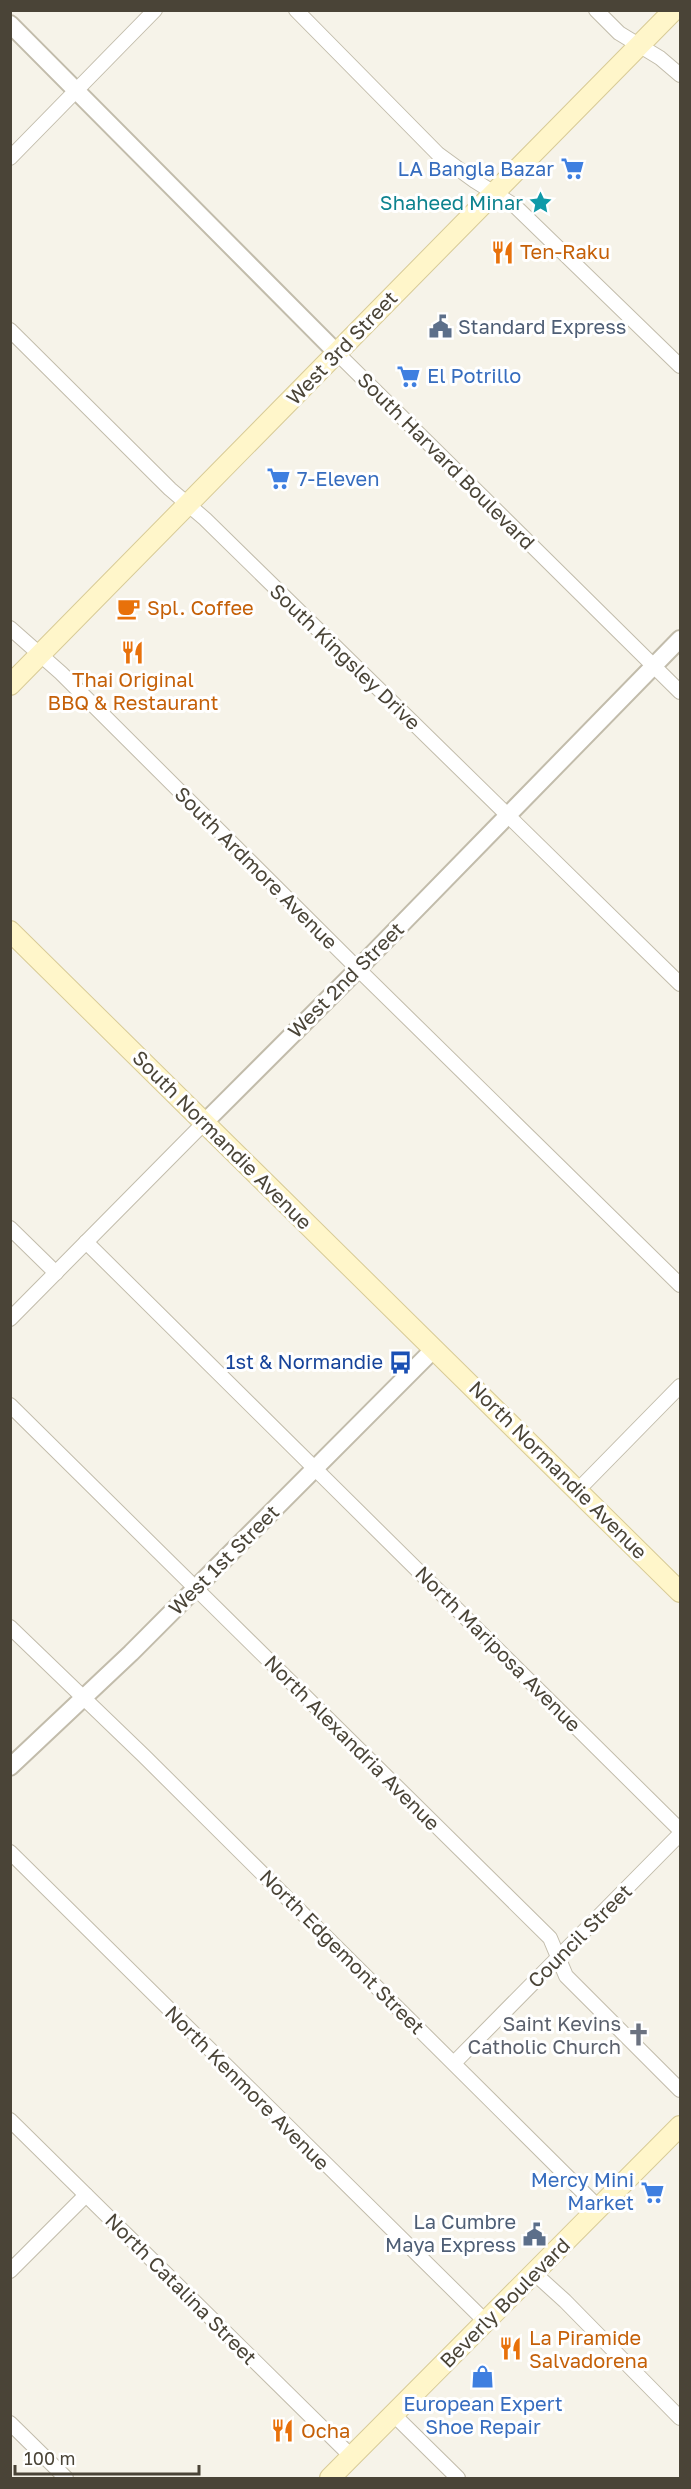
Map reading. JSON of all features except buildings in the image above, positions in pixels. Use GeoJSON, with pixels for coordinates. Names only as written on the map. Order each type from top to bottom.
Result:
{"type":"FeatureCollection","features":[{"type":"Feature","properties":{"kind":"main road","name":"West 3rd Street"},"geometry":{"type":"LineString","coordinates":[[10,686],[674,10]]}},
{"type":"Feature","properties":{"kind":"main road","name":"South Normandie Avenue"},"geometry":{"type":"LineString","coordinates":[[10,931],[434,1349]]}},
{"type":"Feature","properties":{"kind":"main road","name":"North Normandie Avenue"},"geometry":{"type":"LineString","coordinates":[[434,1349],[681,1592]]}},
{"type":"Feature","properties":{"kind":"main road","name":"Beverly Boulevard"},"geometry":{"type":"LineString","coordinates":[[330,2478],[681,2126]]}},
{"type":"Feature","properties":{"kind":"street"},"geometry":{"type":"LineString","coordinates":[[10,158],[155,10]]}},
{"type":"Feature","properties":{"kind":"street"},"geometry":{"type":"LineString","coordinates":[[296,10],[438,154],[515,206],[681,366]]}},
{"type":"Feature","properties":{"kind":"street"},"geometry":{"type":"LineString","coordinates":[[596,10],[619,33],[660,58],[681,75]]}},
{"type":"Feature","properties":{"kind":"street","name":"South Harvard Boulevard"},"geometry":{"type":"LineString","coordinates":[[10,24],[337,353],[681,692]]}},
{"type":"Feature","properties":{"kind":"street","name":"South Kingsley Drive"},"geometry":{"type":"LineString","coordinates":[[10,330],[681,984]]}},
{"type":"Feature","properties":{"kind":"street","name":"South Ardmore Avenue"},"geometry":{"type":"LineString","coordinates":[[10,628],[61,672],[358,969],[681,1285]]}},
{"type":"Feature","properties":{"kind":"street","name":"West 2nd Street"},"geometry":{"type":"LineString","coordinates":[[10,1319],[358,969],[681,639]]}},
{"type":"Feature","properties":{"kind":"street"},"geometry":{"type":"LineString","coordinates":[[10,1228],[56,1273]]}},
{"type":"Feature","properties":{"kind":"street","name":"North Mariposa Avenue"},"geometry":{"type":"LineString","coordinates":[[87,1242],[681,1832]]}},
{"type":"Feature","properties":{"kind":"street","name":"West 1st Street"},"geometry":{"type":"LineString","coordinates":[[10,1767],[196,1589],[434,1349]]}},
{"type":"Feature","properties":{"kind":"street"},"geometry":{"type":"LineString","coordinates":[[578,1490],[681,1386]]}},
{"type":"Feature","properties":{"kind":"street","name":"North Alexandria Avenue"},"geometry":{"type":"LineString","coordinates":[[10,1405],[550,1938],[566,1976],[681,2090]]}},
{"type":"Feature","properties":{"kind":"street","name":"North Edgemont Street"},"geometry":{"type":"LineString","coordinates":[[10,1627],[599,2208]]}},
{"type":"Feature","properties":{"kind":"street","name":"Council Street"},"geometry":{"type":"LineString","coordinates":[[454,2063],[681,1832]]}},
{"type":"Feature","properties":{"kind":"street","name":"North Kenmore Avenue"},"geometry":{"type":"LineString","coordinates":[[10,1852],[486,2322]]}},
{"type":"Feature","properties":{"kind":"street","name":"North Catalina Street"},"geometry":{"type":"LineString","coordinates":[[10,2120],[352,2457]]}},
{"type":"Feature","properties":{"kind":"street"},"geometry":{"type":"LineString","coordinates":[[10,2271],[86,2195]]}},
{"type":"Feature","properties":{"kind":"street"},"geometry":{"type":"LineString","coordinates":[[534,2273],[565,2301],[681,2418]]}},
{"type":"Feature","properties":{"kind":"street"},"geometry":{"type":"LineString","coordinates":[[394,2415],[458,2478]]}},
{"type":"Feature","properties":{"kind":"street"},"geometry":{"type":"LineString","coordinates":[[10,2423],[66,2478]]}},
{"type":"Feature","properties":{"kind":"place","name":"LA Bangla Bazar"},"geometry":{"type":"Point","coordinates":[572,169]}},
{"type":"Feature","properties":{"kind":"place","name":"Shaheed Minar"},"geometry":{"type":"Point","coordinates":[541,203]}},
{"type":"Feature","properties":{"kind":"place","name":"Ten-Raku"},"geometry":{"type":"Point","coordinates":[502,252]}},
{"type":"Feature","properties":{"kind":"place","name":"Standard Express"},"geometry":{"type":"Point","coordinates":[440,327]}},
{"type":"Feature","properties":{"kind":"place","name":"El Potrillo"},"geometry":{"type":"Point","coordinates":[409,376]}},
{"type":"Feature","properties":{"kind":"place","name":"7-Eleven"},"geometry":{"type":"Point","coordinates":[279,479]}},
{"type":"Feature","properties":{"kind":"place","name":"Spl. Coffee"},"geometry":{"type":"Point","coordinates":[129,608]}},
{"type":"Feature","properties":{"kind":"place","name":"Thai Original BBQ & Restaurant"},"geometry":{"type":"Point","coordinates":[133,652]}},
{"type":"Feature","properties":{"kind":"place","name":"1st & Normandie"},"geometry":{"type":"Point","coordinates":[401,1362]}},
{"type":"Feature","properties":{"kind":"place","name":"Saint Kevins Catholic Church"},"geometry":{"type":"Point","coordinates":[639,2035]}},
{"type":"Feature","properties":{"kind":"place","name":"Mercy Mini Market"},"geometry":{"type":"Point","coordinates":[652,2192]}},
{"type":"Feature","properties":{"kind":"place","name":"La Cumbre Maya Express"},"geometry":{"type":"Point","coordinates":[534,2234]}},
{"type":"Feature","properties":{"kind":"place","name":"La Piramide Salvadorena"},"geometry":{"type":"Point","coordinates":[511,2349]}},
{"type":"Feature","properties":{"kind":"place","name":"European Expert Shoe Repair"},"geometry":{"type":"Point","coordinates":[483,2377]}},
{"type":"Feature","properties":{"kind":"place","name":"Ocha"},"geometry":{"type":"Point","coordinates":[283,2431]}}]}
